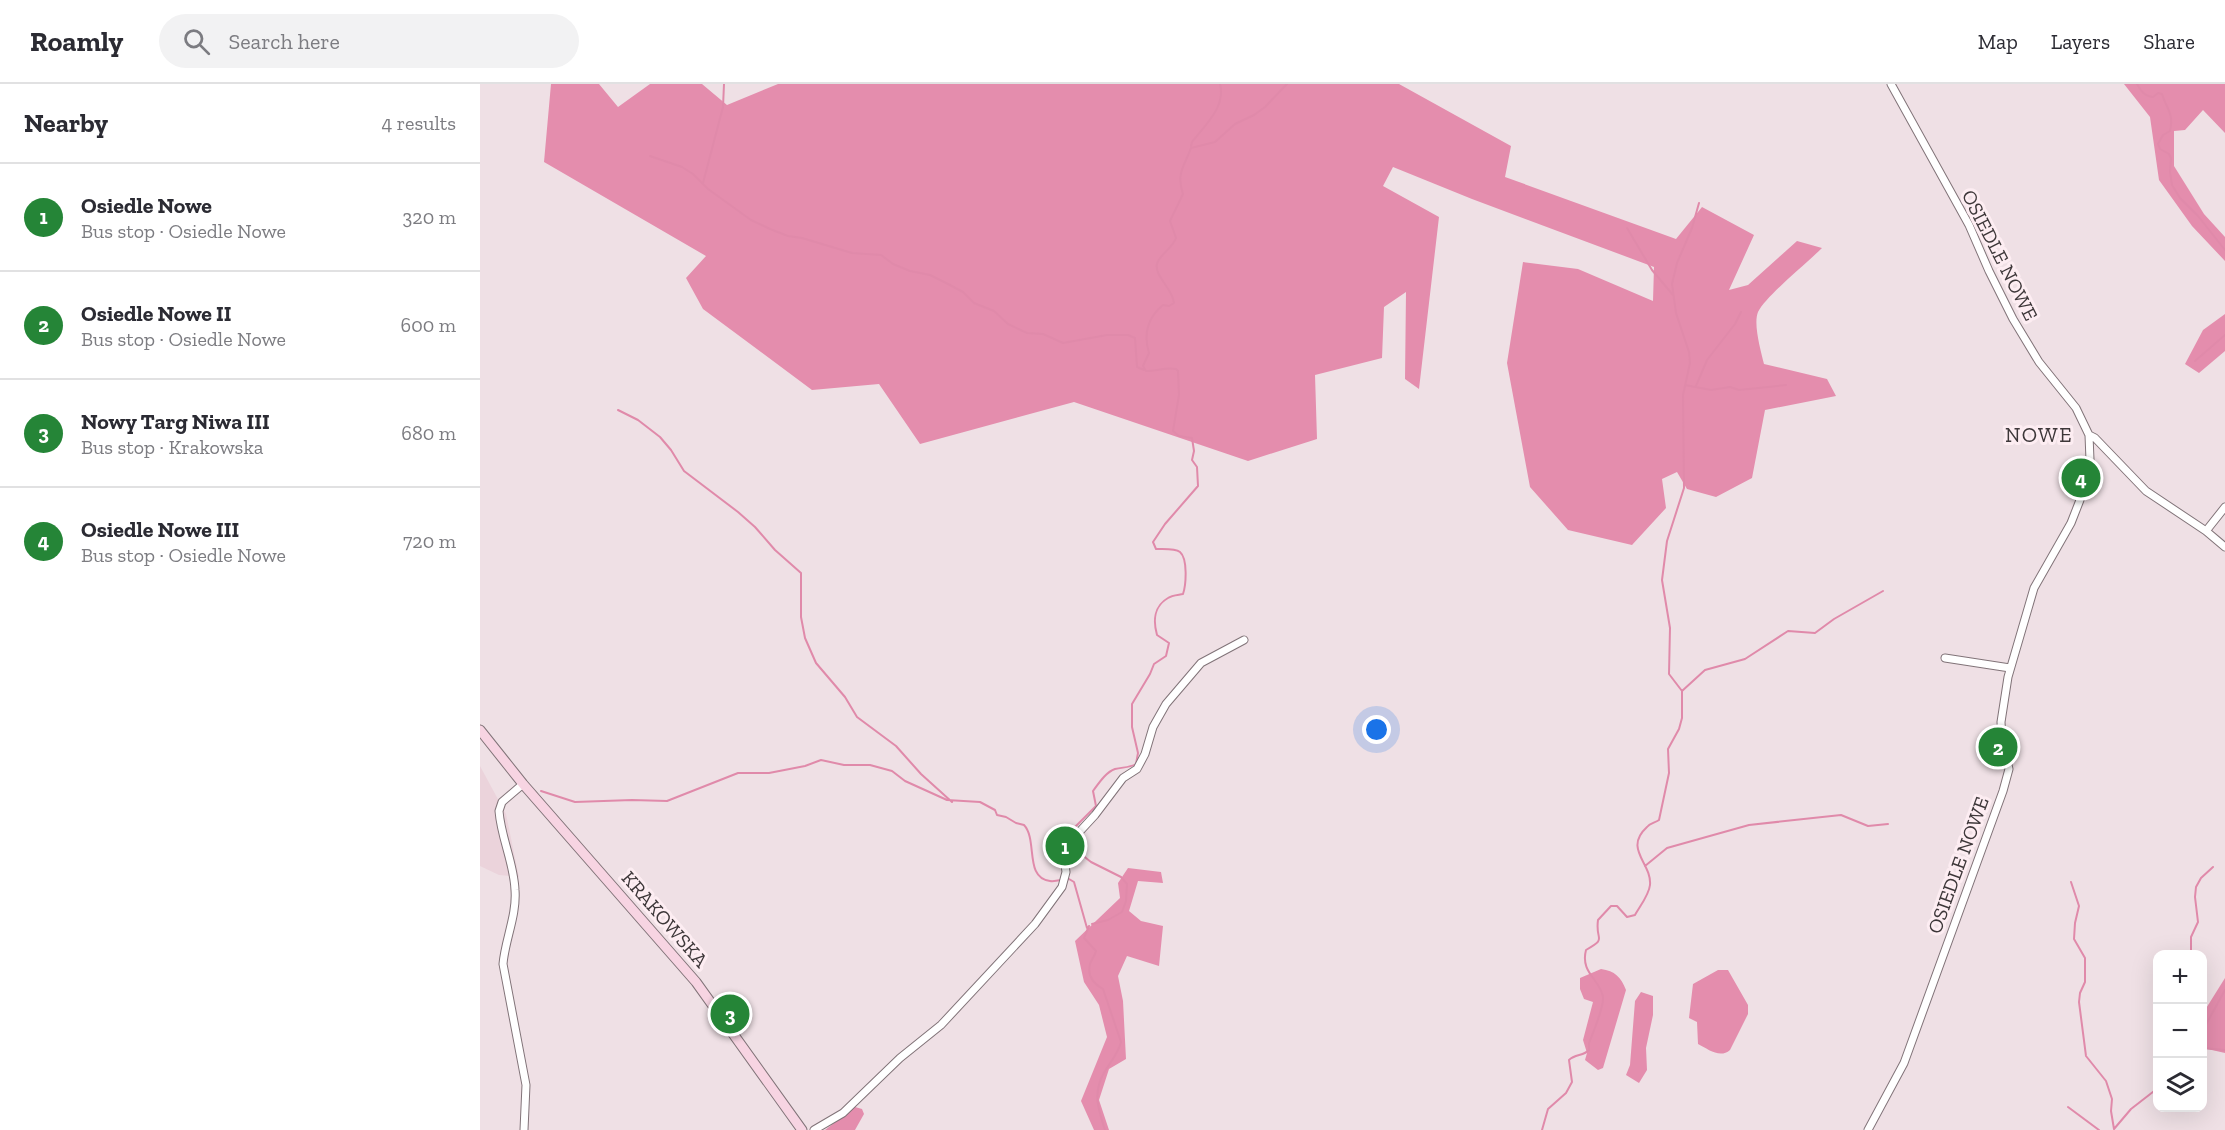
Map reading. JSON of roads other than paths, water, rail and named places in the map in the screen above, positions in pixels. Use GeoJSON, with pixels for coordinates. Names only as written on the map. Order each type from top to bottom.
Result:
{"type":"FeatureCollection","features":[{"type":"Feature","properties":{"kind":"main road","name":"KRAKOWSKA"},"geometry":{"type":"LineString","coordinates":[[480,730],[523,784],[696,982],[802,1130]]}},
{"type":"Feature","properties":{"kind":"street","name":"OSIEDLE NOWE"},"geometry":{"type":"LineString","coordinates":[[1868,1130],[1904,1063],[2003,791],[2009,769],[2002,741],[2002,712],[2010,668],[2034,588],[2071,523],[2080,500],[2090,460],[2089,435],[2076,408],[2039,362],[2013,319],[1969,225],[1891,84]]}},
{"type":"Feature","properties":{"kind":"street","name":"OSIEDLE NOWE"},"geometry":{"type":"LineString","coordinates":[[2089,435],[2095,438],[2145,491],[2206,531],[2225,547]]}},
{"type":"Feature","properties":{"kind":"street"},"geometry":{"type":"LineString","coordinates":[[2206,531],[2225,507]]}},
{"type":"Feature","properties":{"kind":"street"},"geometry":{"type":"LineString","coordinates":[[814,1130],[843,1113],[900,1058],[941,1025],[1035,924],[1059,893],[1065,879],[1064,857],[1070,842],[1095,815],[1123,778],[1137,769],[1145,754],[1153,727],[1166,704],[1201,663],[1244,640]]}},
{"type":"Feature","properties":{"kind":"street"},"geometry":{"type":"LineString","coordinates":[[1945,658],[2010,668]]}},
{"type":"Feature","properties":{"kind":"street"},"geometry":{"type":"LineString","coordinates":[[523,784],[502,802],[499,812],[516,889],[503,964],[526,1085],[524,1130]]}},
{"type":"Feature","properties":{"kind":"waterway"},"geometry":{"type":"LineString","coordinates":[[703,183],[723,107],[724,84]]}},
{"type":"Feature","properties":{"kind":"waterway"},"geometry":{"type":"LineString","coordinates":[[1191,146],[1217,108],[1220,100],[1220,84]]}},
{"type":"Feature","properties":{"kind":"waterway"},"geometry":{"type":"LineString","coordinates":[[1065,842],[1070,832],[1096,806],[1093,791],[1103,778],[1115,769],[1136,764],[1138,753],[1132,727],[1132,704],[1154,664],[1166,656],[1169,643],[1157,635],[1155,624],[1157,610],[1163,601],[1171,596],[1183,594],[1184,590],[1186,572],[1183,555],[1175,550],[1156,549],[1153,542],[1165,524],[1198,486],[1197,467],[1192,460],[1194,451],[1192,438],[1179,436],[1173,431],[1179,395],[1178,371],[1169,368],[1146,371],[1143,366],[1149,353],[1147,333],[1150,320],[1163,305],[1169,306],[1174,303],[1158,273],[1157,264],[1176,238],[1170,221],[1183,194],[1180,181],[1182,170],[1191,148],[1215,142],[1235,124],[1265,107],[1287,84]]}},
{"type":"Feature","properties":{"kind":"waterway"},"geometry":{"type":"LineString","coordinates":[[2137,84],[2147,96],[2162,94],[2171,116],[2171,125],[2170,131],[2163,135],[2158,144],[2160,149],[2169,154],[2171,158],[2172,185],[2180,198],[2198,216],[2225,250]]}},
{"type":"Feature","properties":{"kind":"waterway"},"geometry":{"type":"LineString","coordinates":[[650,156],[682,167],[751,220],[770,229],[852,253],[881,255],[893,264],[910,271],[930,275],[963,292],[974,303],[994,311],[1008,324],[1027,333],[1043,334],[1063,343],[1107,335],[1128,335],[1135,338],[1137,367],[1144,370]]}},
{"type":"Feature","properties":{"kind":"waterway"},"geometry":{"type":"LineString","coordinates":[[1542,1130],[1548,1109],[1566,1093],[1572,1082],[1569,1060],[1589,1050],[1589,1043],[1602,1007],[1601,991],[1588,970],[1585,958],[1586,950],[1599,941],[1598,920],[1611,906],[1617,906],[1627,917],[1635,915],[1649,889],[1649,877],[1640,856],[1638,842],[1640,835],[1648,826],[1659,820],[1669,773],[1668,749],[1682,718],[1682,691],[1669,674],[1670,628],[1662,580],[1667,541],[1684,488],[1683,395],[1690,363],[1689,352],[1676,313],[1672,284],[1677,263],[1692,228],[1699,203]]}},
{"type":"Feature","properties":{"kind":"waterway"},"geometry":{"type":"LineString","coordinates":[[1627,228],[1652,270],[1673,295]]}},
{"type":"Feature","properties":{"kind":"waterway"},"geometry":{"type":"LineString","coordinates":[[1696,386],[1707,360],[1735,324],[1741,312]]}},
{"type":"Feature","properties":{"kind":"waterway"},"geometry":{"type":"LineString","coordinates":[[2195,361],[2225,335]]}},
{"type":"Feature","properties":{"kind":"waterway"},"geometry":{"type":"LineString","coordinates":[[1685,385],[1711,390],[1730,387],[1739,390],[1786,385]]}},
{"type":"Feature","properties":{"kind":"waterway"},"geometry":{"type":"LineString","coordinates":[[618,410],[638,420],[660,437],[684,471],[738,512],[801,573],[801,617],[805,638],[816,663],[845,697],[857,717],[896,746],[921,774],[952,802]]}},
{"type":"Feature","properties":{"kind":"waterway"},"geometry":{"type":"LineString","coordinates":[[1682,691],[1705,670],[1745,659],[1788,631],[1815,633],[1834,619],[1883,591]]}},
{"type":"Feature","properties":{"kind":"waterway"},"geometry":{"type":"LineString","coordinates":[[541,791],[575,802],[667,801],[738,773],[769,773],[805,766],[821,760],[844,765],[870,765],[892,771],[905,781],[947,800],[980,802],[995,810],[997,815],[1024,825],[1028,832],[1037,873],[1050,881],[1069,879],[1074,882],[1087,928]]}},
{"type":"Feature","properties":{"kind":"waterway"},"geometry":{"type":"LineString","coordinates":[[1645,866],[1667,848],[1749,825],[1841,815],[1868,826],[1888,824]]}},
{"type":"Feature","properties":{"kind":"waterway"},"geometry":{"type":"LineString","coordinates":[[1072,847],[1091,862],[1121,877],[1127,884],[1126,901],[1122,912],[1108,920],[1092,924]]}},
{"type":"Feature","properties":{"kind":"waterway"},"geometry":{"type":"LineString","coordinates":[[2191,950],[2191,937],[2198,922],[2196,887],[2201,878],[2213,867]]}},
{"type":"Feature","properties":{"kind":"waterway"},"geometry":{"type":"LineString","coordinates":[[2071,882],[2079,906],[2074,939],[2085,958],[2085,982],[2079,1002],[2086,1056],[2106,1081],[2112,1099],[2114,1129]]}},
{"type":"Feature","properties":{"kind":"waterway"},"geometry":{"type":"LineString","coordinates":[[1089,926],[1084,938],[1096,951],[1089,968],[1090,976],[1103,989],[1121,1042],[1101,1079],[1097,1093],[1098,1108],[1105,1130]]}},
{"type":"Feature","properties":{"kind":"waterway"},"geometry":{"type":"LineString","coordinates":[[2207,1023],[2225,990]]}},
{"type":"Feature","properties":{"kind":"waterway"},"geometry":{"type":"LineString","coordinates":[[2207,1048],[2225,1050]]}},
{"type":"Feature","properties":{"kind":"waterway"},"geometry":{"type":"LineString","coordinates":[[2114,1129],[2131,1109],[2153,1092]]}},
{"type":"Feature","properties":{"kind":"waterway"},"geometry":{"type":"LineString","coordinates":[[2068,1107],[2099,1130]]}},
{"type":"Feature","properties":{"kind":"place","name":"Osiedle Nowe III"},"geometry":{"type":"Point","coordinates":[2081,478]}},
{"type":"Feature","properties":{"kind":"place","name":"Osiedle Nowe II"},"geometry":{"type":"Point","coordinates":[1998,747]}},
{"type":"Feature","properties":{"kind":"place","name":"Osiedle Nowe"},"geometry":{"type":"Point","coordinates":[1065,846]}},
{"type":"Feature","properties":{"kind":"place","name":"Nowy Targ Niwa III"},"geometry":{"type":"Point","coordinates":[730,1014]}},
{"type":"Feature","properties":{"kind":"district","name":"NOWE"},"geometry":{"type":"Point","coordinates":[2039,434]}}]}
